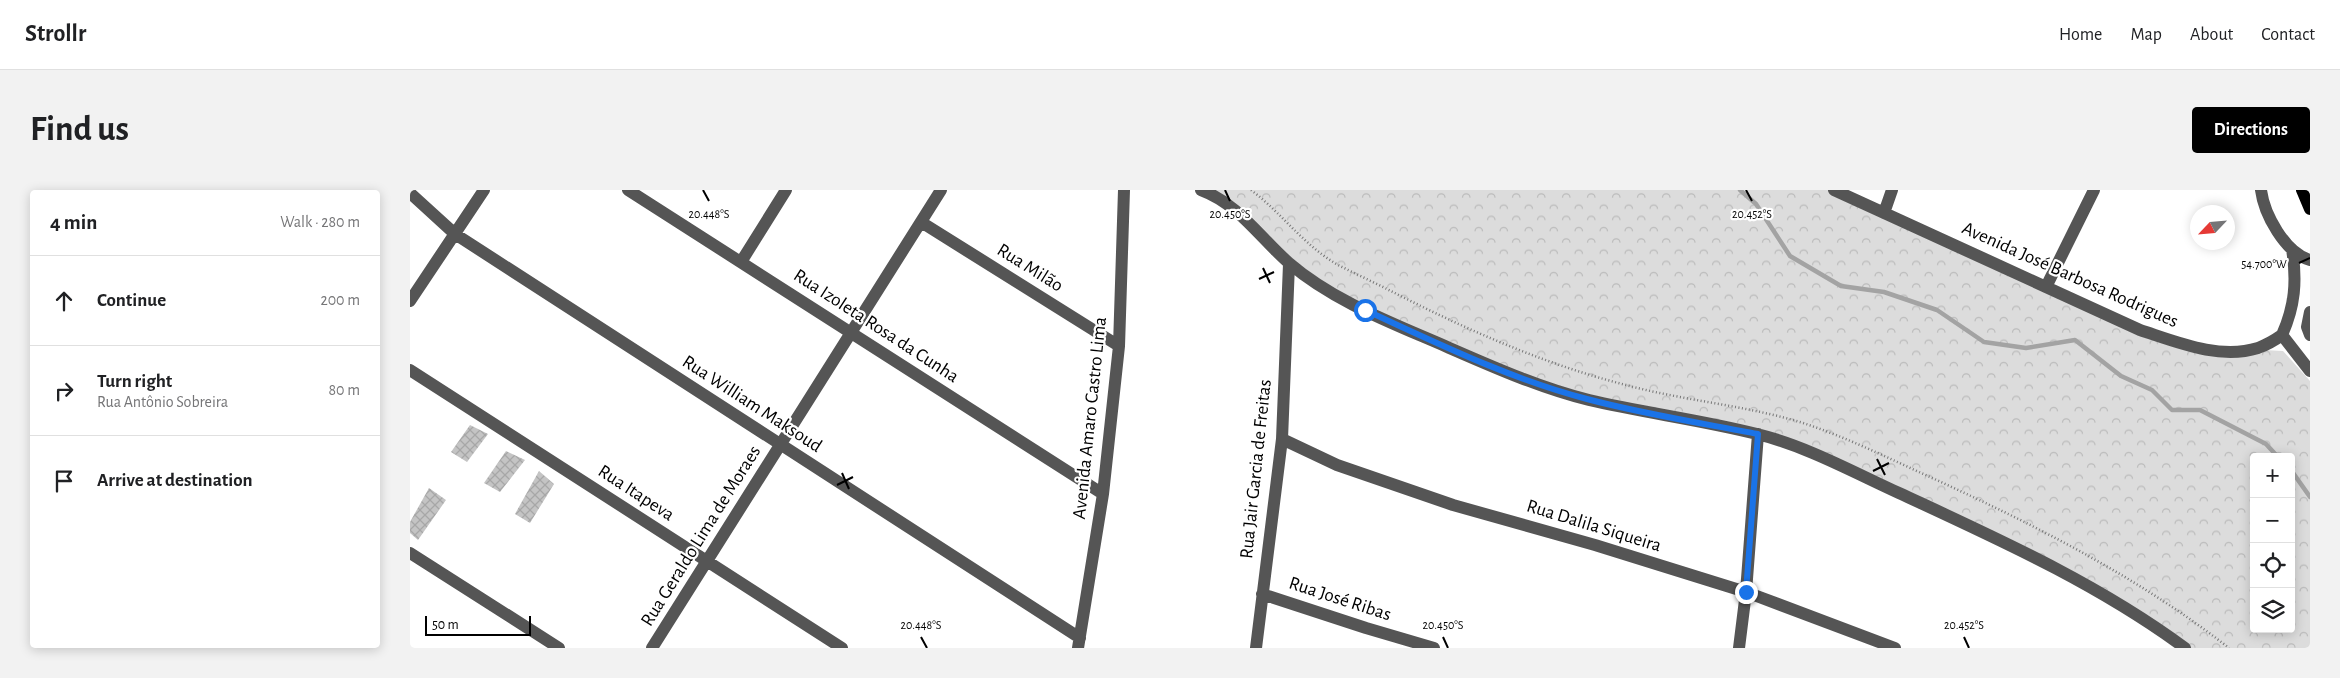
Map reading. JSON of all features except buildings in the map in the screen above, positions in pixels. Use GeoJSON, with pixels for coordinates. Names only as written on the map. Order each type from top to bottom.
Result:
{"type":"FeatureCollection","features":[{"type":"Feature","properties":{"kind":"main road"},"geometry":{"type":"LineString","coordinates":[[2302,190],[2310,209]]}},
{"type":"Feature","properties":{"kind":"street"},"geometry":{"type":"LineString","coordinates":[[410,301],[484,190]]}},
{"type":"Feature","properties":{"kind":"street","name":"Rua Izoleta Rosa da Cunha"},"geometry":{"type":"LineString","coordinates":[[629,190],[1103,494]]}},
{"type":"Feature","properties":{"kind":"street"},"geometry":{"type":"LineString","coordinates":[[741,262],[786,190]]}},
{"type":"Feature","properties":{"kind":"street","name":"Rua Geraldo Lima de Moraes"},"geometry":{"type":"LineString","coordinates":[[652,648],[941,190]]}},
{"type":"Feature","properties":{"kind":"street","name":"Avenida Amaro Castro Lima"},"geometry":{"type":"LineString","coordinates":[[1079,643],[1103,494],[1119,346],[1124,190]]}},
{"type":"Feature","properties":{"kind":"street"},"geometry":{"type":"LineString","coordinates":[[1201,190],[1231,207],[1289,264],[1326,290],[1365,310],[1446,347],[1523,378],[1586,399],[1758,434],[1803,449],[2050,564],[2147,621],[2185,648]]}},
{"type":"Feature","properties":{"kind":"street","name":"Avenida José Barbosa Rodrigues"},"geometry":{"type":"LineString","coordinates":[[1834,190],[2140,330],[2206,350],[2242,351],[2259,348],[2282,336]]}},
{"type":"Feature","properties":{"kind":"street"},"geometry":{"type":"LineString","coordinates":[[1884,213],[1892,190]]}},
{"type":"Feature","properties":{"kind":"street"},"geometry":{"type":"LineString","coordinates":[[2046,287],[2094,190]]}},
{"type":"Feature","properties":{"kind":"street"},"geometry":{"type":"LineString","coordinates":[[2261,190],[2263,202],[2271,221],[2292,249],[2310,260]]}},
{"type":"Feature","properties":{"kind":"street","name":"Rua William Maksoud"},"geometry":{"type":"LineString","coordinates":[[410,193],[455,234],[1079,643]]}},
{"type":"Feature","properties":{"kind":"street","name":"Rua Milão"},"geometry":{"type":"LineString","coordinates":[[921,222],[1119,346]]}},
{"type":"Feature","properties":{"kind":"street"},"geometry":{"type":"LineString","coordinates":[[2292,249],[2296,271],[2296,292],[2291,316],[2282,336],[2310,371]]}},
{"type":"Feature","properties":{"kind":"street","name":"Rua Jair Garcia de Freitas"},"geometry":{"type":"LineString","coordinates":[[1256,648],[1282,439],[1289,264]]}},
{"type":"Feature","properties":{"kind":"street"},"geometry":{"type":"LineString","coordinates":[[2310,312],[2307,327],[2310,335]]}},
{"type":"Feature","properties":{"kind":"street","name":"Rua Itapeva"},"geometry":{"type":"LineString","coordinates":[[410,370],[842,648]]}},
{"type":"Feature","properties":{"kind":"street"},"geometry":{"type":"LineString","coordinates":[[1739,648],[1746,592],[1758,434]]}},
{"type":"Feature","properties":{"kind":"street","name":"Rua Dalila Siqueira"},"geometry":{"type":"LineString","coordinates":[[1282,439],[1337,465],[1453,505],[1595,545],[1746,592],[1895,648]]}},
{"type":"Feature","properties":{"kind":"street"},"geometry":{"type":"LineString","coordinates":[[410,553],[559,648]]}},
{"type":"Feature","properties":{"kind":"street","name":"Rua José Ribas"},"geometry":{"type":"LineString","coordinates":[[1262,594],[1434,648]]}},
{"type":"Feature","properties":{"kind":"green space"},"geometry":{"type":"Polygon","coordinates":[[[1206,190],[1838,190],[2190,346],[2283,351],[2310,381],[2310,648],[2191,648],[2164,628],[1812,451],[1655,414],[1532,380],[1335,292],[1206,190]]]}},
{"type":"Feature","properties":{"kind":"waterway"},"geometry":{"type":"LineString","coordinates":[[1740,190],[1756,204],[1790,256],[1841,286],[1884,292],[1937,310],[1984,342],[2026,348],[2075,340],[2121,376],[2152,390],[2172,410],[2200,410],[2266,444],[2274,453]]}},
{"type":"Feature","properties":{"kind":"waterway"},"geometry":{"type":"LineString","coordinates":[[2295,476],[2310,497]]}},
{"type":"Feature","properties":{"kind":"route"},"geometry":{"type":"LineString","coordinates":[[1365,310],[1446,347],[1523,378],[1586,399],[1758,434],[1746,592]]}}]}
